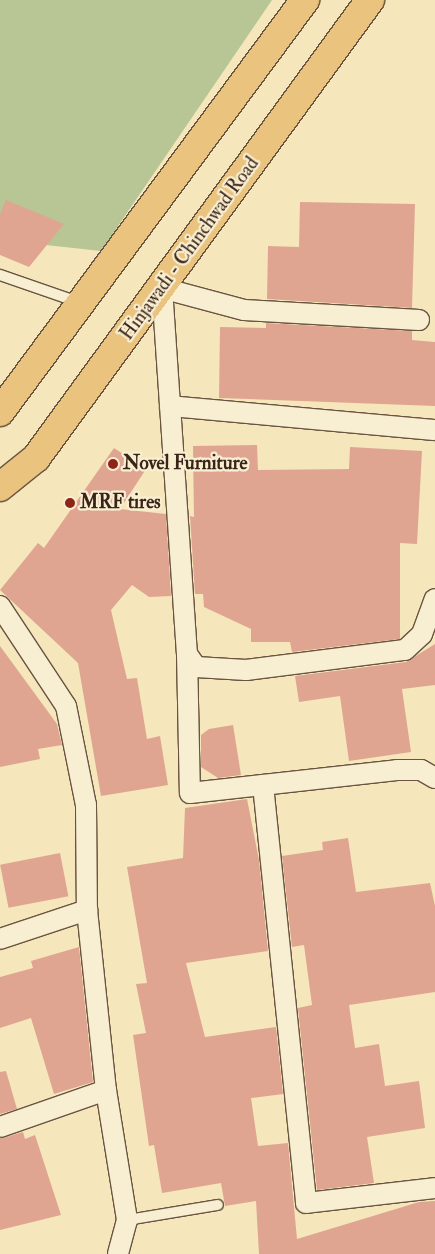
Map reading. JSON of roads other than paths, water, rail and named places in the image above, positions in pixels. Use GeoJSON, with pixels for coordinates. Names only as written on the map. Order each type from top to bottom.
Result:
{"type":"FeatureCollection","features":[{"type":"Feature","properties":{"kind":"main road"},"geometry":{"type":"LineString","coordinates":[[0,412],[305,0]]}},
{"type":"Feature","properties":{"kind":"main road","name":"Hinjawadi - Chinchwad Road"},"geometry":{"type":"LineString","coordinates":[[0,488],[36,458],[162,288],[370,0]]}},
{"type":"Feature","properties":{"kind":"street"},"geometry":{"type":"LineString","coordinates":[[419,320],[244,310],[162,288],[187,654],[190,794],[397,770],[421,770],[435,778]]}},
{"type":"Feature","properties":{"kind":"street"},"geometry":{"type":"LineString","coordinates":[[170,406],[435,430]]}},
{"type":"Feature","properties":{"kind":"street"},"geometry":{"type":"LineString","coordinates":[[187,654],[196,667],[246,670],[406,650],[422,634],[435,599]]}},
{"type":"Feature","properties":{"kind":"street"},"geometry":{"type":"LineString","coordinates":[[0,606],[66,706],[86,805],[87,910],[106,1090],[127,1220],[118,1254]]}},
{"type":"Feature","properties":{"kind":"street"},"geometry":{"type":"LineString","coordinates":[[263,785],[306,1203],[435,1188]]}},
{"type":"Feature","properties":{"kind":"street"},"geometry":{"type":"LineString","coordinates":[[0,939],[87,910]]}},
{"type":"Feature","properties":{"kind":"street"},"geometry":{"type":"LineString","coordinates":[[0,1127],[106,1090]]}},
{"type":"Feature","properties":{"kind":"lane"},"geometry":{"type":"LineString","coordinates":[[0,275],[81,303]]}},
{"type":"Feature","properties":{"kind":"lane"},"geometry":{"type":"LineString","coordinates":[[127,1220],[218,1205]]}},
{"type":"Feature","properties":{"kind":"place","name":"Novel Furniture"},"geometry":{"type":"Point","coordinates":[113,464]}},
{"type":"Feature","properties":{"kind":"place","name":"MRF tires"},"geometry":{"type":"Point","coordinates":[70,503]}}]}
